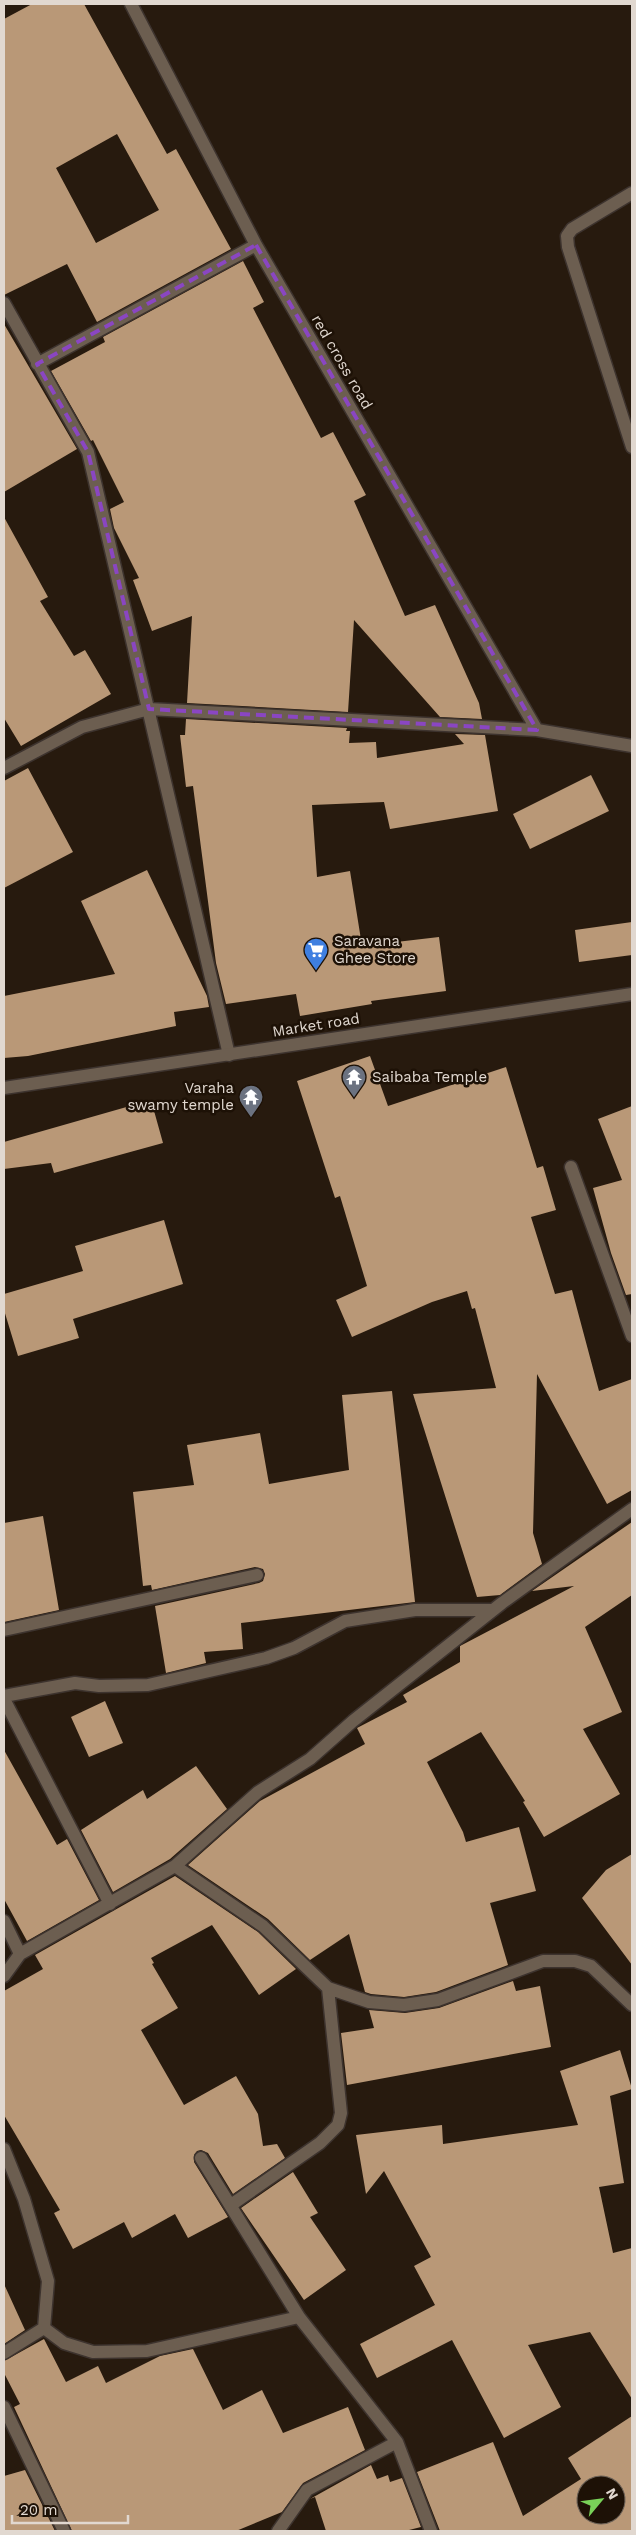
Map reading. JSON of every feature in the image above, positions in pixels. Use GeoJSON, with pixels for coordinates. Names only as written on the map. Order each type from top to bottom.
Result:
{"type":"FeatureCollection","features":[{"type":"Feature","properties":{"kind":"street","name":"red cross road"},"geometry":{"type":"LineString","coordinates":[[131,4],[256,245],[537,730]]}},
{"type":"Feature","properties":{"kind":"street"},"geometry":{"type":"LineString","coordinates":[[632,193],[572,229],[567,236],[568,247],[632,447]]}},
{"type":"Feature","properties":{"kind":"street"},"geometry":{"type":"LineString","coordinates":[[37,364],[256,245]]}},
{"type":"Feature","properties":{"kind":"street"},"geometry":{"type":"LineString","coordinates":[[4,303],[88,452],[228,1055]]}},
{"type":"Feature","properties":{"kind":"street"},"geometry":{"type":"LineString","coordinates":[[4,768],[82,727],[148,709],[537,730],[632,746]]}},
{"type":"Feature","properties":{"kind":"street","name":"Market road"},"geometry":{"type":"LineString","coordinates":[[4,1088],[632,994]]}},
{"type":"Feature","properties":{"kind":"street"},"geometry":{"type":"LineString","coordinates":[[571,1167],[632,1336]]}},
{"type":"Feature","properties":{"kind":"street"},"geometry":{"type":"LineString","coordinates":[[4,1976],[20,1954],[175,1866],[258,1792],[310,1759],[353,1721],[493,1610],[632,1509]]}},
{"type":"Feature","properties":{"kind":"street"},"geometry":{"type":"LineString","coordinates":[[4,1630],[257,1575]]}},
{"type":"Feature","properties":{"kind":"street"},"geometry":{"type":"LineString","coordinates":[[110,1904],[4,1697],[75,1683],[99,1686],[148,1685],[266,1658],[294,1648],[345,1621],[415,1610],[493,1610]]}},
{"type":"Feature","properties":{"kind":"street"},"geometry":{"type":"LineString","coordinates":[[175,1866],[263,1926],[328,1988],[369,2002],[404,2005],[438,2000],[543,1961],[575,1961],[591,1966],[632,2006]]}},
{"type":"Feature","properties":{"kind":"street"},"geometry":{"type":"LineString","coordinates":[[4,1921],[20,1954]]}},
{"type":"Feature","properties":{"kind":"street"},"geometry":{"type":"LineString","coordinates":[[230,2205],[320,2143],[338,2125],[341,2113],[328,1988]]}},
{"type":"Feature","properties":{"kind":"street"},"geometry":{"type":"LineString","coordinates":[[4,2149],[24,2199],[48,2281],[44,2328]]}},
{"type":"Feature","properties":{"kind":"street"},"geometry":{"type":"LineString","coordinates":[[201,2158],[299,2317],[397,2442],[431,2531]]}},
{"type":"Feature","properties":{"kind":"street"},"geometry":{"type":"LineString","coordinates":[[44,2328],[64,2343],[93,2352],[147,2350],[299,2317]]}},
{"type":"Feature","properties":{"kind":"street"},"geometry":{"type":"LineString","coordinates":[[4,2353],[44,2328]]}},
{"type":"Feature","properties":{"kind":"street"},"geometry":{"type":"LineString","coordinates":[[4,2407],[64,2531]]}},
{"type":"Feature","properties":{"kind":"street"},"geometry":{"type":"LineString","coordinates":[[278,2531],[307,2490],[397,2442]]}},
{"type":"Feature","properties":{"kind":"highlighted area"},"geometry":{"type":"Polygon","coordinates":[[[256,245],[537,730],[149,709],[88,452],[37,364],[256,245]]]}},
{"type":"Feature","properties":{"kind":"building"},"geometry":{"type":"Polygon","coordinates":[[[32,4],[84,4],[167,154],[176,149],[231,249],[97,322],[67,264],[4,295],[4,19],[32,4]],[[117,134],[56,168],[96,243],[159,210],[117,134]]]}},
{"type":"Feature","properties":{"kind":"building"},"geometry":{"type":"Polygon","coordinates":[[[243,261],[264,302],[253,308],[321,438],[333,432],[366,495],[354,501],[405,616],[435,605],[479,703],[482,719],[440,717],[354,620],[348,712],[187,703],[192,616],[152,631],[133,580],[139,578],[114,528],[110,509],[124,502],[93,440],[91,441],[51,371],[105,342],[103,337],[243,261]]]}},
{"type":"Feature","properties":{"kind":"building"},"geometry":{"type":"Polygon","coordinates":[[[4,324],[77,449],[4,492],[4,324]]]}},
{"type":"Feature","properties":{"kind":"building"},"geometry":{"type":"Polygon","coordinates":[[[4,517],[48,597],[40,601],[74,656],[85,650],[111,694],[21,746],[4,718],[4,517]]]}},
{"type":"Feature","properties":{"kind":"building"},"geometry":{"type":"Polygon","coordinates":[[[186,719],[347,728],[346,731],[350,731],[349,743],[376,742],[377,758],[464,744],[455,734],[485,735],[498,811],[390,829],[384,802],[312,805],[317,877],[350,871],[362,946],[439,937],[446,991],[371,1001],[372,1004],[300,1016],[296,994],[226,1004],[216,963],[193,786],[186,787],[180,735],[185,735],[186,719]]]}},
{"type":"Feature","properties":{"kind":"building"},"geometry":{"type":"Polygon","coordinates":[[[28,768],[73,852],[4,888],[4,781],[28,768]]]}},
{"type":"Feature","properties":{"kind":"building"},"geometry":{"type":"Polygon","coordinates":[[[591,775],[609,811],[530,849],[513,814],[591,775]]]}},
{"type":"Feature","properties":{"kind":"building"},"geometry":{"type":"Polygon","coordinates":[[[147,870],[207,996],[209,1007],[174,1012],[176,1026],[28,1056],[4,1058],[4,996],[115,974],[81,901],[147,870]]]}},
{"type":"Feature","properties":{"kind":"building"},"geometry":{"type":"Polygon","coordinates":[[[632,922],[632,955],[579,962],[575,930],[632,922]]]}},
{"type":"Feature","properties":{"kind":"building"},"geometry":{"type":"Polygon","coordinates":[[[370,1056],[388,1106],[506,1067],[537,1168],[543,1166],[556,1210],[531,1217],[555,1294],[572,1290],[599,1391],[632,1379],[632,1490],[607,1504],[537,1374],[533,1533],[542,1564],[500,1595],[477,1597],[413,1394],[496,1388],[475,1308],[472,1309],[467,1291],[432,1302],[352,1337],[336,1300],[367,1286],[340,1196],[335,1198],[297,1081],[370,1056]]]}},
{"type":"Feature","properties":{"kind":"building"},"geometry":{"type":"Polygon","coordinates":[[[151,1100],[163,1143],[54,1173],[51,1163],[4,1169],[4,1142],[151,1100]]]}},
{"type":"Feature","properties":{"kind":"building"},"geometry":{"type":"Polygon","coordinates":[[[632,1106],[632,1294],[626,1295],[611,1253],[593,1188],[622,1180],[598,1119],[632,1106]]]}},
{"type":"Feature","properties":{"kind":"building"},"geometry":{"type":"Polygon","coordinates":[[[164,1220],[183,1284],[73,1319],[79,1338],[18,1356],[4,1310],[4,1294],[83,1271],[75,1246],[164,1220]]]}},
{"type":"Feature","properties":{"kind":"building"},"geometry":{"type":"Polygon","coordinates":[[[392,1391],[415,1602],[241,1623],[243,1649],[204,1652],[206,1663],[166,1673],[155,1606],[259,1583],[263,1581],[265,1574],[263,1569],[255,1567],[152,1590],[151,1585],[143,1586],[133,1492],[194,1485],[187,1445],[260,1433],[269,1484],[349,1470],[342,1395],[392,1391]]]}},
{"type":"Feature","properties":{"kind":"building"},"geometry":{"type":"Polygon","coordinates":[[[43,1516],[59,1610],[4,1622],[4,1523],[43,1516]]]}},
{"type":"Feature","properties":{"kind":"building"},"geometry":{"type":"Polygon","coordinates":[[[632,1522],[632,1595],[585,1627],[622,1712],[583,1729],[620,1794],[544,1837],[523,1802],[525,1801],[481,1732],[427,1762],[463,1832],[466,1842],[519,1827],[536,1891],[490,1903],[508,1965],[436,1992],[404,1997],[371,1994],[365,1992],[349,1934],[310,1960],[268,1919],[188,1865],[260,1801],[365,1744],[357,1728],[407,1702],[403,1695],[460,1662],[460,1646],[574,1586],[532,1591],[632,1522]]]}},
{"type":"Feature","properties":{"kind":"building"},"geometry":{"type":"Polygon","coordinates":[[[105,1701],[123,1743],[89,1757],[71,1717],[105,1701]]]}},
{"type":"Feature","properties":{"kind":"building"},"geometry":{"type":"Polygon","coordinates":[[[4,1750],[57,1845],[67,1839],[99,1900],[27,1941],[4,1899],[4,1750]]]}},
{"type":"Feature","properties":{"kind":"building"},"geometry":{"type":"Polygon","coordinates":[[[196,1766],[227,1809],[170,1859],[113,1892],[81,1830],[143,1790],[147,1799],[196,1766]]]}},
{"type":"Feature","properties":{"kind":"building"},"geometry":{"type":"Polygon","coordinates":[[[632,1854],[632,1965],[582,1898],[606,1870],[632,1854]]]}},
{"type":"Feature","properties":{"kind":"building"},"geometry":{"type":"Polygon","coordinates":[[[175,1876],[258,1932],[296,1969],[259,1995],[212,1925],[151,1958],[154,1963],[152,1964],[178,2008],[141,2030],[184,2105],[236,2076],[258,2114],[263,2146],[277,2144],[285,2158],[233,2194],[208,2153],[201,2150],[197,2151],[194,2155],[194,2162],[228,2217],[188,2238],[175,2214],[132,2238],[124,2222],[73,2249],[54,2213],[60,2210],[4,2115],[4,1991],[43,1969],[35,1955],[175,1876]]]}},
{"type":"Feature","properties":{"kind":"building"},"geometry":{"type":"Polygon","coordinates":[[[513,1981],[516,1991],[540,1986],[551,2047],[347,2085],[341,2033],[374,2028],[369,2010],[405,2013],[439,2008],[513,1981]]]}},
{"type":"Feature","properties":{"kind":"building"},"geometry":{"type":"Polygon","coordinates":[[[620,2050],[632,2089],[610,2096],[624,2183],[599,2187],[613,2253],[632,2248],[632,2399],[590,2332],[528,2345],[561,2407],[504,2438],[452,2340],[377,2378],[360,2344],[435,2305],[414,2266],[431,2257],[384,2171],[366,2194],[356,2135],[442,2125],[443,2144],[578,2125],[560,2071],[620,2050]]]}},
{"type":"Feature","properties":{"kind":"building"},"geometry":{"type":"Polygon","coordinates":[[[293,2172],[318,2213],[310,2217],[346,2270],[304,2300],[241,2208],[293,2172]]]}},
{"type":"Feature","properties":{"kind":"building"},"geometry":{"type":"Polygon","coordinates":[[[4,2284],[25,2330],[4,2344],[4,2284]]]}},
{"type":"Feature","properties":{"kind":"building"},"geometry":{"type":"Polygon","coordinates":[[[44,2339],[66,2382],[98,2366],[106,2383],[160,2356],[193,2349],[223,2410],[262,2390],[283,2433],[348,2407],[365,2450],[303,2483],[282,2512],[236,2531],[72,2531],[14,2407],[20,2404],[4,2373],[4,2361],[44,2339]]]}},
{"type":"Feature","properties":{"kind":"building"},"geometry":{"type":"Polygon","coordinates":[[[632,2416],[632,2531],[440,2531],[417,2472],[493,2442],[523,2516],[576,2482],[576,2525],[626,2525],[626,2475],[579,2475],[568,2458],[632,2416]]]}},
{"type":"Feature","properties":{"kind":"building"},"geometry":{"type":"Polygon","coordinates":[[[371,2465],[377,2479],[388,2475],[390,2482],[402,2478],[421,2527],[405,2531],[326,2531],[315,2497],[310,2499],[371,2465]]]}},
{"type":"Feature","properties":{"kind":"building"},"geometry":{"type":"Polygon","coordinates":[[[25,2470],[55,2531],[4,2531],[4,2476],[25,2470]]]}},
{"type":"Feature","properties":{"kind":"place","name":"Saravana Ghee Store"},"geometry":{"type":"Point","coordinates":[316,971]}},
{"type":"Feature","properties":{"kind":"place","name":"Saibaba Temple"},"geometry":{"type":"Point","coordinates":[354,1098]}},
{"type":"Feature","properties":{"kind":"place","name":"Varaha swamy temple"},"geometry":{"type":"Point","coordinates":[251,1118]}}]}
